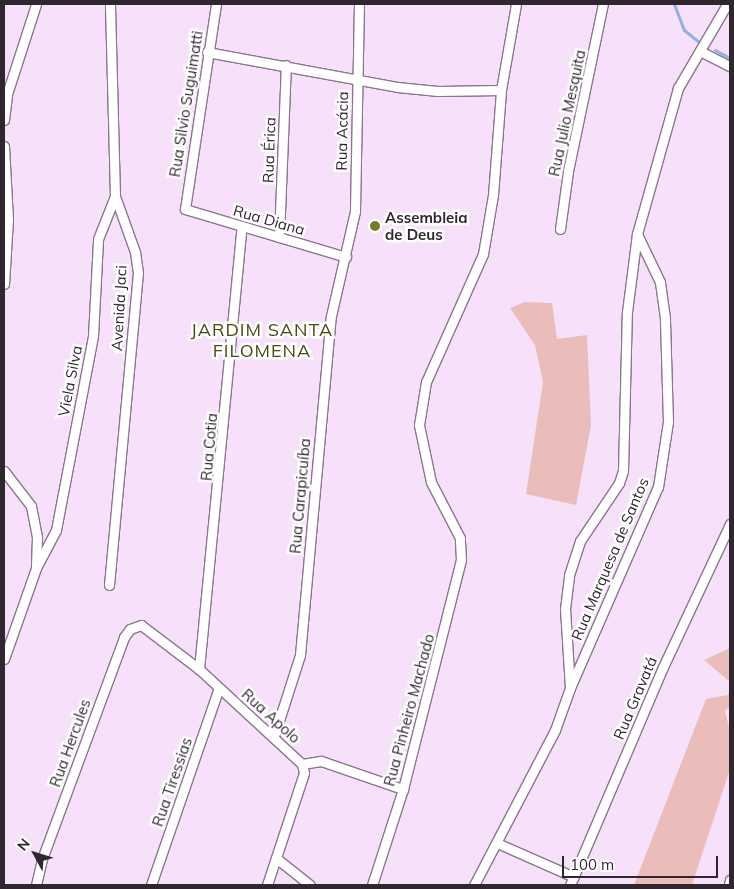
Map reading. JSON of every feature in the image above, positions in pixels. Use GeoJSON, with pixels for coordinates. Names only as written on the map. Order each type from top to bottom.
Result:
{"type":"FeatureCollection","features":[{"type":"Feature","properties":{"kind":"street"},"geometry":{"type":"LineString","coordinates":[[4,120],[5,94],[36,4]]}},
{"type":"Feature","properties":{"kind":"street","name":"Avenida Jaci"},"geometry":{"type":"LineString","coordinates":[[108,585],[138,273],[135,252],[115,196],[110,4]]}},
{"type":"Feature","properties":{"kind":"street","name":"Rua Silvio Suguimatti"},"geometry":{"type":"LineString","coordinates":[[184,209],[216,4]]}},
{"type":"Feature","properties":{"kind":"street","name":"Rua Acácia"},"geometry":{"type":"LineString","coordinates":[[346,257],[355,211],[359,4]]}},
{"type":"Feature","properties":{"kind":"street"},"geometry":{"type":"LineString","coordinates":[[207,52],[357,79],[438,91],[501,90],[516,4]]}},
{"type":"Feature","properties":{"kind":"street","name":"Rua Julio Mesquita"},"geometry":{"type":"LineString","coordinates":[[560,229],[568,171],[603,4]]}},
{"type":"Feature","properties":{"kind":"street"},"geometry":{"type":"LineString","coordinates":[[570,688],[565,609],[569,575],[580,541],[619,483],[623,471],[627,312],[637,234],[678,88],[727,4]]}},
{"type":"Feature","properties":{"kind":"street"},"geometry":{"type":"LineString","coordinates":[[700,51],[730,66]]}},
{"type":"Feature","properties":{"kind":"street","name":"Rua Érica"},"geometry":{"type":"LineString","coordinates":[[279,236],[286,65]]}},
{"type":"Feature","properties":{"kind":"street","name":"Rua Pinheiro Machado"},"geometry":{"type":"LineString","coordinates":[[372,885],[403,789],[457,584],[460,538],[431,482],[418,426],[426,382],[483,254],[493,195],[501,90]]}},
{"type":"Feature","properties":{"kind":"street"},"geometry":{"type":"LineString","coordinates":[[4,146],[8,219],[4,284]]}},
{"type":"Feature","properties":{"kind":"street","name":"Viela Silva"},"geometry":{"type":"LineString","coordinates":[[36,568],[51,545],[56,530],[92,336],[98,239],[115,196]]}},
{"type":"Feature","properties":{"kind":"street","name":"Rua Diana"},"geometry":{"type":"LineString","coordinates":[[184,209],[346,257]]}},
{"type":"Feature","properties":{"kind":"street","name":"Rua Cotia"},"geometry":{"type":"LineString","coordinates":[[199,669],[242,226]]}},
{"type":"Feature","properties":{"kind":"street","name":"Rua Marquesa de Santos"},"geometry":{"type":"LineString","coordinates":[[474,885],[555,730],[570,688],[651,507],[664,459],[668,422],[663,297],[637,234]]}},
{"type":"Feature","properties":{"kind":"street","name":"Rua Carapicuíba"},"geometry":{"type":"LineString","coordinates":[[274,736],[300,655],[332,316],[346,257]]}},
{"type":"Feature","properties":{"kind":"street"},"geometry":{"type":"LineString","coordinates":[[4,471],[31,506],[37,537],[36,568],[4,659]]}},
{"type":"Feature","properties":{"kind":"street","name":"Rua Gravatá"},"geometry":{"type":"LineString","coordinates":[[572,881],[663,667],[730,524]]}},
{"type":"Feature","properties":{"kind":"street","name":"Rua Hercules"},"geometry":{"type":"LineString","coordinates":[[36,885],[42,859],[124,637],[136,626],[146,628]]}},
{"type":"Feature","properties":{"kind":"street","name":"Rua Apolo"},"geometry":{"type":"LineString","coordinates":[[146,628],[199,669],[274,736],[302,764],[304,773],[267,885]]}},
{"type":"Feature","properties":{"kind":"street","name":"Rua Tiressias"},"geometry":{"type":"LineString","coordinates":[[151,885],[219,688]]}},
{"type":"Feature","properties":{"kind":"street"},"geometry":{"type":"LineString","coordinates":[[302,764],[321,761],[403,789]]}},
{"type":"Feature","properties":{"kind":"street"},"geometry":{"type":"LineString","coordinates":[[497,844],[572,881]]}},
{"type":"Feature","properties":{"kind":"street"},"geometry":{"type":"LineString","coordinates":[[276,858],[310,885]]}},
{"type":"Feature","properties":{"kind":"street"},"geometry":{"type":"LineString","coordinates":[[729,885],[730,880]]}},
{"type":"Feature","properties":{"kind":"shaded area"},"geometry":{"type":"Polygon","coordinates":[[[525,302],[552,303],[557,339],[587,335],[591,425],[576,505],[526,494],[543,382],[535,345],[510,308],[525,302]]]}},
{"type":"Feature","properties":{"kind":"shaded area"},"geometry":{"type":"Polygon","coordinates":[[[730,648],[730,682],[704,660],[730,648]]]}},
{"type":"Feature","properties":{"kind":"shaded area"},"geometry":{"type":"Polygon","coordinates":[[[730,690],[730,706],[725,711],[730,731],[730,769],[692,885],[634,885],[706,699],[728,695],[730,690]]]}},
{"type":"Feature","properties":{"kind":"waterway"},"geometry":{"type":"LineString","coordinates":[[674,4],[684,30],[699,42]]}},
{"type":"Feature","properties":{"kind":"waterway"},"geometry":{"type":"LineString","coordinates":[[715,50],[730,58]]}},
{"type":"Feature","properties":{"kind":"place","name":"Assembleia de Deus"},"geometry":{"type":"Point","coordinates":[375,226]}},
{"type":"Feature","properties":{"kind":"district","name":"JARDIM SANTA FILOMENA"},"geometry":{"type":"Point","coordinates":[262,341]}}]}
